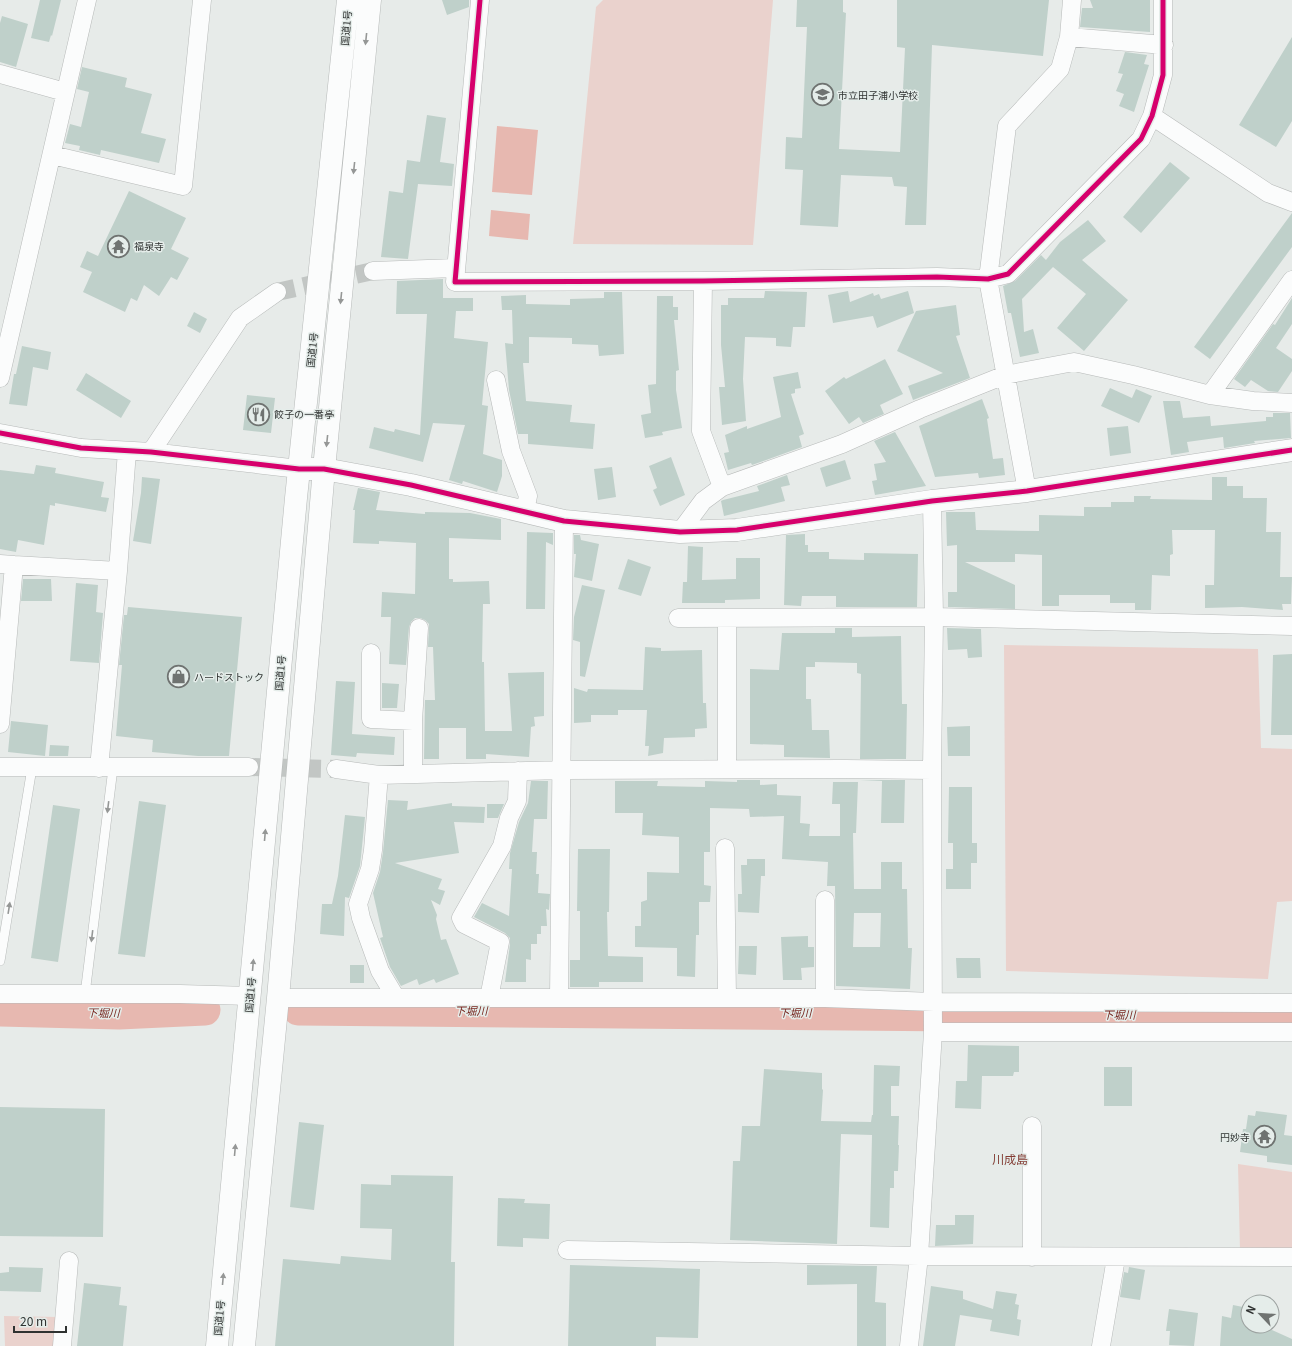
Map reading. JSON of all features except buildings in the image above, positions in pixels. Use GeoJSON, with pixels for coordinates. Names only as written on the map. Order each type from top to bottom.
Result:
{"type":"FeatureCollection","features":[{"type":"Feature","properties":{"kind":"main road","name":"国道1号"},"geometry":{"type":"LineString","coordinates":[[217,1346],[299,469],[348,0]]}},
{"type":"Feature","properties":{"kind":"main road"},"geometry":{"type":"LineString","coordinates":[[244,1346],[278,998],[324,469],[370,0]]}},
{"type":"Feature","properties":{"kind":"main road"},"geometry":{"type":"LineString","coordinates":[[299,469],[324,469],[411,484],[564,521],[680,532],[737,530],[932,501],[1027,490],[1292,450]]}},
{"type":"Feature","properties":{"kind":"street"},"geometry":{"type":"LineString","coordinates":[[0,378],[87,0]]}},
{"type":"Feature","properties":{"kind":"street"},"geometry":{"type":"LineString","coordinates":[[52,155],[183,186],[202,0]]}},
{"type":"Feature","properties":{"kind":"street"},"geometry":{"type":"LineString","coordinates":[[480,0],[455,268],[455,282],[703,281],[938,277],[988,279],[1008,274],[1141,139],[1152,116],[1163,75],[1163,0]]}},
{"type":"Feature","properties":{"kind":"street"},"geometry":{"type":"LineString","coordinates":[[1027,490],[988,279],[1007,126],[1060,69],[1069,37],[1072,0]]}},
{"type":"Feature","properties":{"kind":"street"},"geometry":{"type":"LineString","coordinates":[[1069,37],[1164,45]]}},
{"type":"Feature","properties":{"kind":"street"},"geometry":{"type":"LineString","coordinates":[[0,74],[65,92]]}},
{"type":"Feature","properties":{"kind":"street"},"geometry":{"type":"LineString","coordinates":[[1152,116],[1268,193],[1292,202]]}},
{"type":"Feature","properties":{"kind":"street"},"geometry":{"type":"LineString","coordinates":[[373,271],[455,268]]}},
{"type":"Feature","properties":{"kind":"street"},"geometry":{"type":"LineString","coordinates":[[1210,395],[1292,280]]}},
{"type":"Feature","properties":{"kind":"street"},"geometry":{"type":"LineString","coordinates":[[703,281],[701,431],[722,487]]}},
{"type":"Feature","properties":{"kind":"street"},"geometry":{"type":"LineString","coordinates":[[152,452],[240,318],[277,292]]}},
{"type":"Feature","properties":{"kind":"street"},"geometry":{"type":"LineString","coordinates":[[680,532],[703,501],[722,487],[842,444],[920,409],[1005,375],[1074,362],[1133,375],[1210,395],[1253,401],[1292,403]]}},
{"type":"Feature","properties":{"kind":"street"},"geometry":{"type":"LineString","coordinates":[[496,380],[511,451],[528,496],[525,511]]}},
{"type":"Feature","properties":{"kind":"street"},"geometry":{"type":"LineString","coordinates":[[0,433],[81,448],[152,452],[299,469]]}},
{"type":"Feature","properties":{"kind":"street"},"geometry":{"type":"LineString","coordinates":[[106,768],[127,451]]}},
{"type":"Feature","properties":{"kind":"street"},"geometry":{"type":"LineString","coordinates":[[909,1346],[919,1256],[934,1003],[932,770],[934,618],[932,501]]}},
{"type":"Feature","properties":{"kind":"street"},"geometry":{"type":"LineString","coordinates":[[559,998],[563,770],[564,521]]}},
{"type":"Feature","properties":{"kind":"street"},"geometry":{"type":"LineString","coordinates":[[0,724],[7,564],[118,571]]}},
{"type":"Feature","properties":{"kind":"street"},"geometry":{"type":"LineString","coordinates":[[678,618],[934,618],[1292,626]]}},
{"type":"Feature","properties":{"kind":"street"},"geometry":{"type":"LineString","coordinates":[[727,618],[727,769]]}},
{"type":"Feature","properties":{"kind":"street"},"geometry":{"type":"LineString","coordinates":[[413,774],[413,721],[419,628]]}},
{"type":"Feature","properties":{"kind":"street"},"geometry":{"type":"LineString","coordinates":[[371,653],[371,718],[413,721]]}},
{"type":"Feature","properties":{"kind":"street"},"geometry":{"type":"LineString","coordinates":[[0,767],[250,767]]}},
{"type":"Feature","properties":{"kind":"street"},"geometry":{"type":"LineString","coordinates":[[336,769],[379,775],[563,770],[932,770]]}},
{"type":"Feature","properties":{"kind":"street"},"geometry":{"type":"LineString","coordinates":[[489,998],[500,942],[464,924],[461,918],[502,846],[509,818],[517,801],[518,771]]}},
{"type":"Feature","properties":{"kind":"street"},"geometry":{"type":"LineString","coordinates":[[379,775],[370,869],[358,904],[361,918],[380,971],[396,998]]}},
{"type":"Feature","properties":{"kind":"street"},"geometry":{"type":"LineString","coordinates":[[725,848],[727,998]]}},
{"type":"Feature","properties":{"kind":"street"},"geometry":{"type":"LineString","coordinates":[[825,900],[825,998]]}},
{"type":"Feature","properties":{"kind":"street"},"geometry":{"type":"LineString","coordinates":[[0,994],[250,996]]}},
{"type":"Feature","properties":{"kind":"street"},"geometry":{"type":"LineString","coordinates":[[278,998],[825,998],[934,1003],[1292,1003]]}},
{"type":"Feature","properties":{"kind":"street"},"geometry":{"type":"LineString","coordinates":[[933,1032],[1292,1032]]}},
{"type":"Feature","properties":{"kind":"street"},"geometry":{"type":"LineString","coordinates":[[1032,1126],[1032,1257]]}},
{"type":"Feature","properties":{"kind":"street"},"geometry":{"type":"LineString","coordinates":[[566,1250],[1116,1258],[1292,1257]]}},
{"type":"Feature","properties":{"kind":"street"},"geometry":{"type":"LineString","coordinates":[[1102,1346],[1116,1258]]}},
{"type":"Feature","properties":{"kind":"street"},"geometry":{"type":"LineString","coordinates":[[62,1346],[69,1261]]}},
{"type":"Feature","properties":{"kind":"lane"},"geometry":{"type":"LineString","coordinates":[[0,961],[32,768]]}},
{"type":"Feature","properties":{"kind":"lane"},"geometry":{"type":"LineString","coordinates":[[85,994],[106,768]]}},
{"type":"Feature","properties":{"kind":"shaded area"},"geometry":{"type":"Polygon","coordinates":[[[603,0],[773,0],[753,245],[573,244],[596,7],[603,0]]]}},
{"type":"Feature","properties":{"kind":"shaded area"},"geometry":{"type":"Polygon","coordinates":[[[497,126],[538,130],[532,195],[492,192],[497,126]]]}},
{"type":"Feature","properties":{"kind":"shaded area"},"geometry":{"type":"Polygon","coordinates":[[[491,210],[530,214],[528,240],[489,236],[491,210]]]}},
{"type":"Feature","properties":{"kind":"shaded area"},"geometry":{"type":"Polygon","coordinates":[[[1004,645],[1258,649],[1261,748],[1292,749],[1292,901],[1277,902],[1268,979],[1006,971],[1004,645]]]}},
{"type":"Feature","properties":{"kind":"shaded area"},"geometry":{"type":"Polygon","coordinates":[[[1238,1164],[1292,1172],[1292,1252],[1240,1251],[1238,1164]]]}},
{"type":"Feature","properties":{"kind":"shaded area"},"geometry":{"type":"Polygon","coordinates":[[[4,1316],[58,1317],[56,1346],[5,1346],[4,1316]]]}},
{"type":"Feature","properties":{"kind":"waterway","name":"下堀川"},"geometry":{"type":"LineString","coordinates":[[0,1011],[119,1014],[205,1010]]}},
{"type":"Feature","properties":{"kind":"waterway","name":"下堀川"},"geometry":{"type":"LineString","coordinates":[[298,1010],[959,1016],[1292,1016]]}},
{"type":"Feature","properties":{"kind":"tunnel"},"geometry":{"type":"LineString","coordinates":[[277,292],[373,271]]}},
{"type":"Feature","properties":{"kind":"tunnel"},"geometry":{"type":"LineString","coordinates":[[249,767],[336,769]]}},
{"type":"Feature","properties":{"kind":"cycle path"},"geometry":{"type":"LineString","coordinates":[[480,0],[455,282],[703,281],[937,277],[988,279],[1008,274],[1141,139],[1152,116],[1163,75],[1163,0]]}},
{"type":"Feature","properties":{"kind":"cycle path"},"geometry":{"type":"LineString","coordinates":[[0,433],[81,448],[151,452],[299,469],[324,469],[411,485],[564,521],[680,532],[737,530],[932,501],[1027,491],[1292,450]]}},
{"type":"Feature","properties":{"kind":"place","name":"市立田子浦小学校"},"geometry":{"type":"Point","coordinates":[822,95]}},
{"type":"Feature","properties":{"kind":"place","name":"福泉寺"},"geometry":{"type":"Point","coordinates":[119,246]}},
{"type":"Feature","properties":{"kind":"place","name":"餃子の一番亭"},"geometry":{"type":"Point","coordinates":[259,414]}},
{"type":"Feature","properties":{"kind":"place","name":"ハードストック"},"geometry":{"type":"Point","coordinates":[179,677]}},
{"type":"Feature","properties":{"kind":"place","name":"円妙寺"},"geometry":{"type":"Point","coordinates":[1265,1137]}},
{"type":"Feature","properties":{"kind":"district","name":"川成島"},"geometry":{"type":"Point","coordinates":[1010,1160]}}]}
